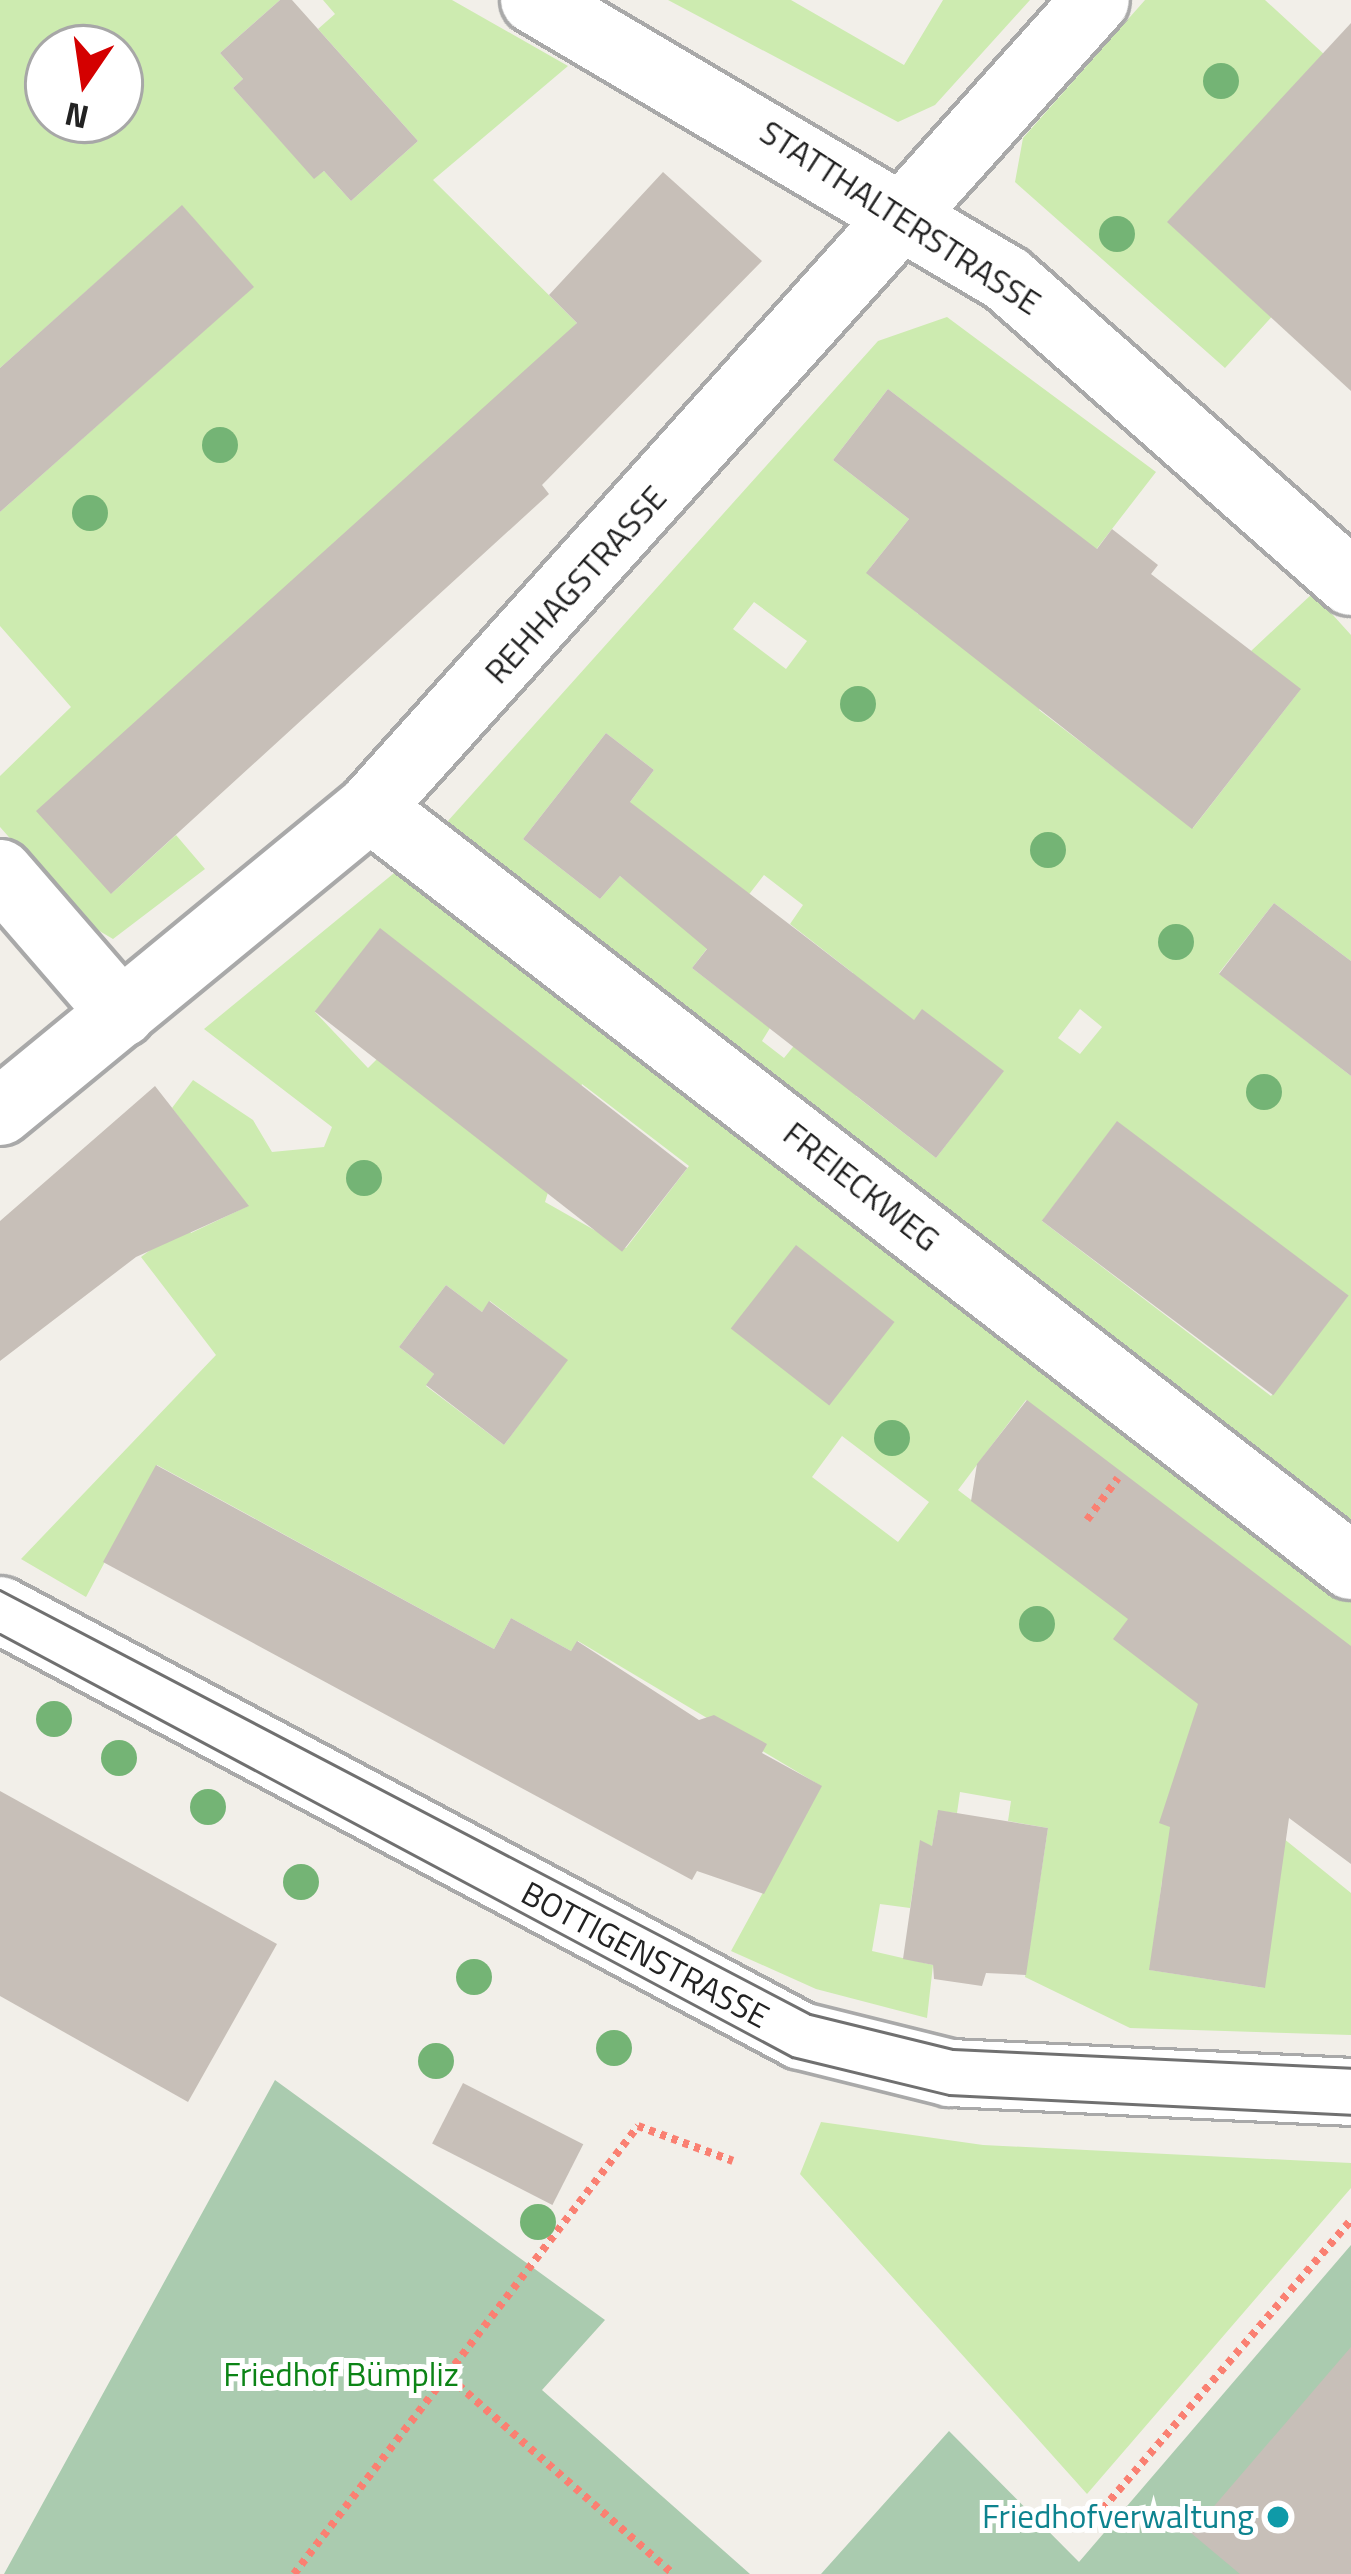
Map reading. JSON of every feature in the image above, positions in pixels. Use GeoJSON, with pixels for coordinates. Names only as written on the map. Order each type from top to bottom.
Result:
{"type":"FeatureCollection","features":[{"type":"Feature","properties":{"kind":"street","name":"STATTHALTERSTRASSE"},"geometry":{"type":"LineString","coordinates":[[534,0],[907,215],[1007,279],[1349,574]]}},
{"type":"Feature","properties":{"kind":"street","name":"REHHAGSTRASSE"},"geometry":{"type":"LineString","coordinates":[[0,1112],[370,808],[1096,0]]}},
{"type":"Feature","properties":{"kind":"street","name":"FREIECKWEG"},"geometry":{"type":"LineString","coordinates":[[370,808],[1351,1566]]}},
{"type":"Feature","properties":{"kind":"street"},"geometry":{"type":"LineString","coordinates":[[0,873],[122,1014]]}},
{"type":"Feature","properties":{"kind":"street","name":"BOTTIGENSTRASSE"},"geometry":{"type":"LineString","coordinates":[[0,1610],[801,2036],[950,2073],[1351,2092]]}},
{"type":"Feature","properties":{"kind":"path"},"geometry":{"type":"LineString","coordinates":[[294,2574],[638,2126],[733,2161]]}},
{"type":"Feature","properties":{"kind":"path"},"geometry":{"type":"LineString","coordinates":[[1087,2527],[1351,2220]]}},
{"type":"Feature","properties":{"kind":"path"},"geometry":{"type":"LineString","coordinates":[[449,2377],[674,2574]]}},
{"type":"Feature","properties":{"kind":"green space"},"geometry":{"type":"Polygon","coordinates":[[[0,0],[280,0],[220,53],[243,79],[233,88],[314,178],[324,171],[351,201],[418,141],[318,29],[335,14],[323,0],[452,0],[568,66],[433,180],[577,323],[111,894],[176,835],[205,869],[113,939],[84,922],[0,827],[0,776],[71,707],[0,626],[0,512],[253,287],[182,206],[0,368],[0,0]]]}},
{"type":"Feature","properties":{"kind":"green space"},"geometry":{"type":"Polygon","coordinates":[[[668,0],[791,0],[904,65],[943,0],[1030,0],[935,105],[898,122],[668,0]]]}},
{"type":"Feature","properties":{"kind":"green space"},"geometry":{"type":"Polygon","coordinates":[[[1145,0],[1265,0],[1351,79],[1168,222],[1260,307],[1351,230],[1225,368],[1015,182],[1023,138],[1145,0]]]}},
{"type":"Feature","properties":{"kind":"green space"},"geometry":{"type":"Polygon","coordinates":[[[947,317],[1156,472],[1071,582],[1112,615],[1039,710],[1193,828],[1300,690],[1251,651],[1313,593],[1351,635],[1351,961],[1274,903],[1219,973],[1351,1076],[1351,1528],[447,822],[878,341],[947,317]],[[888,389],[833,460],[909,519],[870,568],[918,614],[1010,483],[888,389]],[[754,602],[733,629],[786,669],[807,641],[754,602]],[[606,733],[523,839],[600,899],[620,876],[637,889],[630,802],[654,770],[606,733]],[[764,875],[692,968],[770,1028],[762,1041],[784,1058],[853,973],[790,924],[803,905],[764,875]],[[1080,1009],[1058,1038],[1080,1054],[1102,1027],[1080,1009]],[[922,1010],[856,1096],[936,1158],[1003,1071],[922,1010]],[[1117,1122],[1042,1221],[1271,1396],[1347,1297],[1117,1122]]]}},
{"type":"Feature","properties":{"kind":"green space"},"geometry":{"type":"Polygon","coordinates":[[[399,869],[1351,1601],[1351,1655],[1241,1804],[1351,1893],[1351,2035],[1130,2028],[1025,1977],[1048,1828],[1008,1821],[1011,1801],[960,1792],[957,1813],[938,1811],[932,1846],[920,1843],[910,1908],[880,1904],[872,1951],[933,1965],[927,2018],[816,1989],[731,1951],[821,1786],[578,1641],[571,1651],[511,1618],[494,1649],[157,1465],[86,1597],[21,1559],[216,1355],[141,1257],[185,1224],[191,1233],[248,1206],[172,1108],[193,1080],[253,1120],[272,1152],[324,1147],[332,1127],[204,1029],[399,869]],[[380,929],[315,1012],[368,1068],[377,1059],[452,1116],[380,929]],[[582,1084],[545,1202],[626,1248],[689,1166],[582,1084]],[[446,1285],[399,1347],[434,1374],[426,1386],[504,1445],[567,1360],[490,1301],[482,1312],[446,1285]],[[1026,1400],[958,1490],[1040,1552],[1108,1463],[1026,1400]],[[842,1436],[812,1477],[898,1542],[929,1502],[842,1436]],[[1162,1881],[1150,1970],[1265,1988],[1162,1881]]]}},
{"type":"Feature","properties":{"kind":"green space","name":"Friedhof Bümpliz"},"geometry":{"type":"Polygon","coordinates":[[[275,2080],[605,2320],[542,2390],[750,2574],[4,2574],[275,2080]]]}},
{"type":"Feature","properties":{"kind":"green space"},"geometry":{"type":"Polygon","coordinates":[[[821,2122],[983,2145],[1351,2163],[1351,2188],[1087,2494],[800,2174],[821,2122]]]}},
{"type":"Feature","properties":{"kind":"green space"},"geometry":{"type":"Polygon","coordinates":[[[1351,2245],[1351,2574],[821,2574],[949,2431],[1079,2562],[1351,2245]]]}},
{"type":"Feature","properties":{"kind":"building"},"geometry":{"type":"Polygon","coordinates":[[[280,0],[292,0],[418,141],[351,201],[324,171],[314,179],[233,88],[243,79],[220,53],[280,0]]]}},
{"type":"Feature","properties":{"kind":"building"},"geometry":{"type":"Polygon","coordinates":[[[1351,23],[1351,391],[1167,222],[1351,23]]]}},
{"type":"Feature","properties":{"kind":"building"},"geometry":{"type":"Polygon","coordinates":[[[663,172],[762,261],[542,485],[549,494],[111,894],[36,811],[577,323],[549,295],[663,172]]]}},
{"type":"Feature","properties":{"kind":"building"},"geometry":{"type":"Polygon","coordinates":[[[182,205],[254,287],[0,512],[0,368],[182,205]]]}},
{"type":"Feature","properties":{"kind":"building"},"geometry":{"type":"Polygon","coordinates":[[[888,389],[1097,549],[1112,529],[1158,565],[1151,574],[1301,689],[1192,829],[866,573],[909,519],[833,460],[888,389]]]}},
{"type":"Feature","properties":{"kind":"building"},"geometry":{"type":"Polygon","coordinates":[[[606,733],[654,770],[630,802],[914,1020],[922,1009],[1004,1071],[936,1158],[692,968],[707,949],[620,876],[600,899],[523,839],[606,733]]]}},
{"type":"Feature","properties":{"kind":"building"},"geometry":{"type":"Polygon","coordinates":[[[1274,903],[1351,961],[1351,1076],[1219,974],[1274,903]]]}},
{"type":"Feature","properties":{"kind":"building"},"geometry":{"type":"Polygon","coordinates":[[[380,928],[687,1168],[622,1252],[315,1012],[380,928]]]}},
{"type":"Feature","properties":{"kind":"building"},"geometry":{"type":"Polygon","coordinates":[[[155,1086],[249,1206],[136,1257],[0,1361],[0,1221],[155,1086]]]}},
{"type":"Feature","properties":{"kind":"building"},"geometry":{"type":"Polygon","coordinates":[[[1117,1121],[1349,1296],[1273,1395],[1042,1221],[1117,1121]]]}},
{"type":"Feature","properties":{"kind":"building"},"geometry":{"type":"Polygon","coordinates":[[[796,1245],[895,1322],[829,1405],[731,1329],[796,1245]]]}},
{"type":"Feature","properties":{"kind":"building"},"geometry":{"type":"Polygon","coordinates":[[[446,1285],[482,1312],[489,1301],[568,1360],[504,1445],[426,1385],[434,1374],[399,1347],[446,1285]]]}},
{"type":"Feature","properties":{"kind":"building"},"geometry":{"type":"Polygon","coordinates":[[[1027,1400],[1351,1646],[1351,1864],[1289,1818],[1265,1988],[1149,1970],[1170,1827],[1159,1823],[1198,1704],[1113,1639],[1128,1619],[971,1501],[977,1464],[1027,1400]]]}},
{"type":"Feature","properties":{"kind":"building"},"geometry":{"type":"Polygon","coordinates":[[[156,1465],[494,1649],[511,1618],[571,1651],[577,1641],[699,1720],[714,1715],[767,1744],[762,1753],[822,1786],[764,1894],[697,1871],[692,1880],[103,1562],[156,1465]]]}},
{"type":"Feature","properties":{"kind":"building"},"geometry":{"type":"Polygon","coordinates":[[[0,1791],[277,1944],[188,2102],[0,1996],[0,1791]]]}},
{"type":"Feature","properties":{"kind":"building"},"geometry":{"type":"Polygon","coordinates":[[[938,1810],[1048,1828],[1026,1975],[986,1973],[982,1986],[934,1979],[933,1965],[903,1959],[920,1840],[932,1846],[938,1810]]]}},
{"type":"Feature","properties":{"kind":"building"},"geometry":{"type":"Polygon","coordinates":[[[463,2083],[583,2144],[552,2205],[432,2144],[463,2083]]]}},
{"type":"Feature","properties":{"kind":"building","name":"Friedhofverwaltung"},"geometry":{"type":"Polygon","coordinates":[[[1351,2347],[1351,2574],[1240,2574],[1191,2533],[1351,2347]]]}},
{"type":"Feature","properties":{"kind":"tram line"},"geometry":{"type":"LineString","coordinates":[[0,1590],[810,2014],[953,2049],[1351,2068]]}},
{"type":"Feature","properties":{"kind":"tram line"},"geometry":{"type":"LineString","coordinates":[[0,1634],[792,2057],[949,2095],[1351,2115]]}},
{"type":"Feature","properties":{"kind":"place","name":"Friedhofverwaltung"},"geometry":{"type":"Point","coordinates":[1278,2517]}}]}
